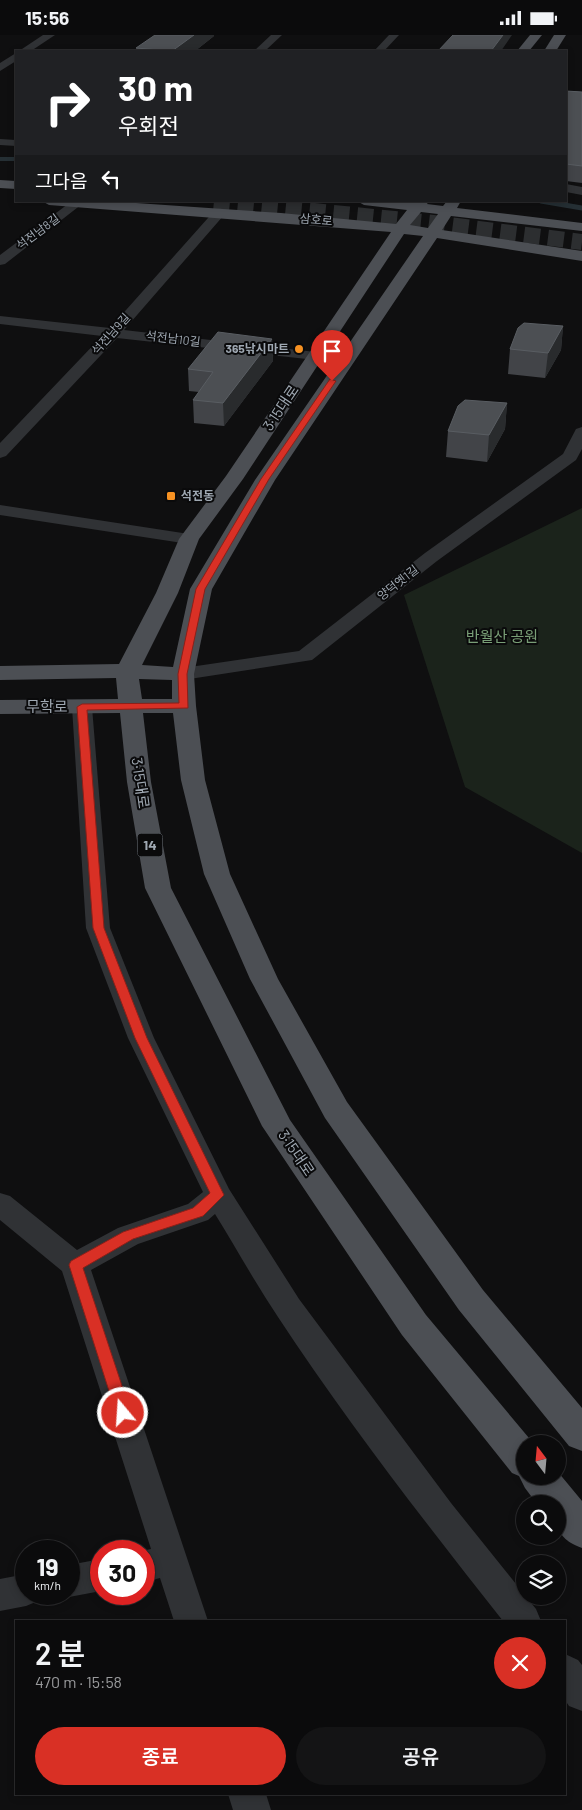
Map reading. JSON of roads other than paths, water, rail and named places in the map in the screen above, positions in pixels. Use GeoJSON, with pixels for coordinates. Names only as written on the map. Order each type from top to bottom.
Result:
{"type":"FeatureCollection","features":[{"type":"Feature","properties":{"kind":"main road"},"geometry":{"type":"LineString","coordinates":[[524,50],[536,35]]}},
{"type":"Feature","properties":{"kind":"main road"},"geometry":{"type":"LineString","coordinates":[[551,50],[560,35]]}},
{"type":"Feature","properties":{"kind":"main road"},"geometry":{"type":"LineString","coordinates":[[0,173],[15,175]]}},
{"type":"Feature","properties":{"kind":"main road"},"geometry":{"type":"LineString","coordinates":[[0,184],[15,185]]}},
{"type":"Feature","properties":{"kind":"main road"},"geometry":{"type":"LineString","coordinates":[[0,197],[15,199]]}},
{"type":"Feature","properties":{"kind":"main road","name":"삼호로"},"geometry":{"type":"LineString","coordinates":[[62,202],[220,212],[400,229],[582,256]]}},
{"type":"Feature","properties":{"kind":"main road"},"geometry":{"type":"LineString","coordinates":[[392,202],[450,205],[582,227]]}},
{"type":"Feature","properties":{"kind":"main road"},"geometry":{"type":"LineString","coordinates":[[251,215],[298,212],[306,208],[301,203]]}},
{"type":"Feature","properties":{"kind":"main road","name":"3·15대로"},"geometry":{"type":"LineString","coordinates":[[421,203],[400,229],[233,479],[189,539],[167,593],[127,671],[139,783],[158,887],[278,1126],[414,1325],[516,1450]]}},
{"type":"Feature","properties":{"kind":"main road","name":"3·15대로"},"geometry":{"type":"LineString","coordinates":[[450,205],[265,479],[201,589],[183,674],[184,706],[193,780],[217,874],[264,979],[283,1014],[336,1110],[471,1300],[582,1435]]}},
{"type":"Feature","properties":{"kind":"main road"},"geometry":{"type":"LineString","coordinates":[[515,245],[485,237],[474,231],[482,224],[499,221],[537,221]]}},
{"type":"Feature","properties":{"kind":"main road"},"geometry":{"type":"LineString","coordinates":[[0,673],[127,671],[183,674]]}},
{"type":"Feature","properties":{"kind":"main road","name":"무학로"},"geometry":{"type":"LineString","coordinates":[[0,707],[184,706]]}},
{"type":"Feature","properties":{"kind":"main road"},"geometry":{"type":"LineString","coordinates":[[545,1485],[582,1530]]}},
{"type":"Feature","properties":{"kind":"street"},"geometry":{"type":"LineString","coordinates":[[26,50],[50,35]]}},
{"type":"Feature","properties":{"kind":"street"},"geometry":{"type":"LineString","coordinates":[[260,50],[277,35]]}},
{"type":"Feature","properties":{"kind":"street"},"geometry":{"type":"LineString","coordinates":[[380,50],[394,35]]}},
{"type":"Feature","properties":{"kind":"street"},"geometry":{"type":"LineString","coordinates":[[0,55],[15,56]]}},
{"type":"Feature","properties":{"kind":"street"},"geometry":{"type":"LineString","coordinates":[[0,68],[15,57]]}},
{"type":"Feature","properties":{"kind":"street"},"geometry":{"type":"LineString","coordinates":[[0,142],[15,143]]}},
{"type":"Feature","properties":{"kind":"street"},"geometry":{"type":"LineString","coordinates":[[567,188],[582,191]]}},
{"type":"Feature","properties":{"kind":"street","name":"석전남8길"},"geometry":{"type":"LineString","coordinates":[[0,261],[76,203]]}},
{"type":"Feature","properties":{"kind":"street","name":"석전남9길"},"geometry":{"type":"LineString","coordinates":[[0,453],[114,332],[220,212]]}},
{"type":"Feature","properties":{"kind":"street","name":"석전남10길"},"geometry":{"type":"LineString","coordinates":[[0,320],[316,356]]}},
{"type":"Feature","properties":{"kind":"street","name":"양덕옛1길"},"geometry":{"type":"LineString","coordinates":[[183,674],[306,656],[431,557],[570,457],[582,432]]}},
{"type":"Feature","properties":{"kind":"street"},"geometry":{"type":"LineString","coordinates":[[0,510],[189,539]]}},
{"type":"Feature","properties":{"kind":"street"},"geometry":{"type":"LineString","coordinates":[[82,707],[98,928],[141,1038],[218,1195],[288,1308],[438,1514],[523,1620]]}},
{"type":"Feature","properties":{"kind":"street"},"geometry":{"type":"LineString","coordinates":[[76,1265],[128,1236],[198,1212],[218,1195]]}},
{"type":"Feature","properties":{"kind":"street"},"geometry":{"type":"LineString","coordinates":[[0,1203],[76,1265],[158,1563],[190,1620]]}},
{"type":"Feature","properties":{"kind":"street"},"geometry":{"type":"LineString","coordinates":[[0,1595],[15,1592]]}},
{"type":"Feature","properties":{"kind":"street"},"geometry":{"type":"LineString","coordinates":[[566,1673],[582,1693]]}},
{"type":"Feature","properties":{"kind":"street"},"geometry":{"type":"LineString","coordinates":[[247,1795],[252,1810]]}},
{"type":"Feature","properties":{"kind":"waterway"},"geometry":{"type":"LineString","coordinates":[[0,159],[15,159]]}},
{"type":"Feature","properties":{"kind":"waterway"},"geometry":{"type":"LineString","coordinates":[[547,202],[582,208]]}},
{"type":"Feature","properties":{"kind":"tunnel"},"geometry":{"type":"LineString","coordinates":[[224,202],[425,222],[582,242]]}},
{"type":"Feature","properties":{"kind":"place","name":"365낚시마트"},"geometry":{"type":"Point","coordinates":[299,349]}},
{"type":"Feature","properties":{"kind":"place","name":"석전동"},"geometry":{"type":"Point","coordinates":[171,496]}},
{"type":"Feature","properties":{"kind":"park label","name":"반월산 공원"},"geometry":{"type":"Point","coordinates":[502,637]}}]}
